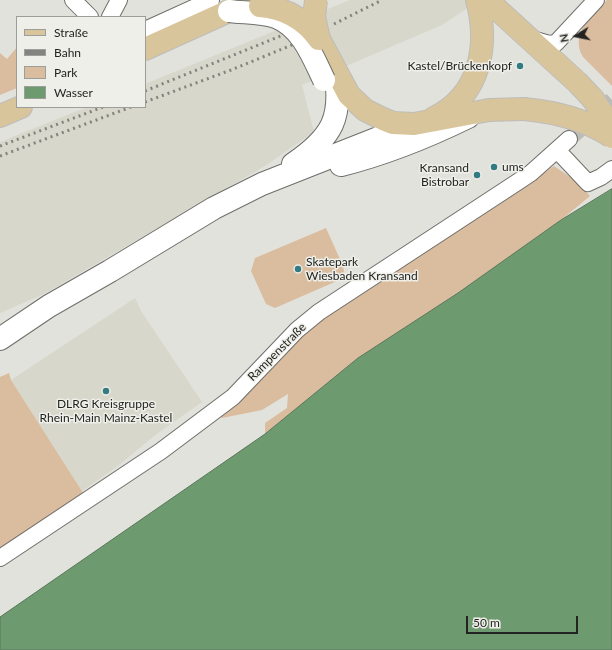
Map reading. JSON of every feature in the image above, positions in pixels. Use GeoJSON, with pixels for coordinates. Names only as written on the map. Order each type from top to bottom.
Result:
{"type":"FeatureCollection","features":[{"type":"Feature","properties":{"kind":"main road"},"geometry":{"type":"LineString","coordinates":[[262,184],[310,153],[322,142],[331,128],[333,75],[319,39],[314,17],[316,0]]}},
{"type":"Feature","properties":{"kind":"main road"},"geometry":{"type":"LineString","coordinates":[[480,0],[527,36],[560,54]]}},
{"type":"Feature","properties":{"kind":"main road"},"geometry":{"type":"LineString","coordinates":[[0,339],[49,306],[110,272],[214,208],[262,184],[440,115],[457,100],[472,81],[477,70],[481,58],[483,38],[480,0]]}},
{"type":"Feature","properties":{"kind":"main road"},"geometry":{"type":"LineString","coordinates":[[508,0],[560,54],[612,128]]}},
{"type":"Feature","properties":{"kind":"main road"},"geometry":{"type":"LineString","coordinates":[[146,49],[237,6],[260,6],[280,9],[298,17],[313,30],[319,39]]}},
{"type":"Feature","properties":{"kind":"main road"},"geometry":{"type":"LineString","coordinates":[[237,6],[275,17],[289,25],[349,95],[364,110],[388,121],[422,122],[477,112],[524,108],[542,110],[577,120],[612,138]]}},
{"type":"Feature","properties":{"kind":"main road"},"geometry":{"type":"LineString","coordinates":[[0,116],[19,108]]}},
{"type":"Feature","properties":{"kind":"main road"},"geometry":{"type":"LineString","coordinates":[[262,184],[372,157],[438,131],[477,112]]}},
{"type":"Feature","properties":{"kind":"main road"},"geometry":{"type":"LineString","coordinates":[[0,324],[49,306]]}},
{"type":"Feature","properties":{"kind":"street"},"geometry":{"type":"LineString","coordinates":[[73,0],[89,16]]}},
{"type":"Feature","properties":{"kind":"street"},"geometry":{"type":"LineString","coordinates":[[111,16],[119,0]]}},
{"type":"Feature","properties":{"kind":"street"},"geometry":{"type":"LineString","coordinates":[[146,30],[211,0]]}},
{"type":"Feature","properties":{"kind":"street"},"geometry":{"type":"LineString","coordinates":[[560,54],[596,0]]}},
{"type":"Feature","properties":{"kind":"street","name":"Rampenstraße"},"geometry":{"type":"LineString","coordinates":[[0,558],[161,451],[233,397],[297,330],[319,312],[516,183],[569,139]]}},
{"type":"Feature","properties":{"kind":"street"},"geometry":{"type":"LineString","coordinates":[[557,150],[588,183],[601,177],[612,169]]}},
{"type":"Feature","properties":{"kind":"shaded area"},"geometry":{"type":"Polygon","coordinates":[[[350,0],[480,0],[442,25],[302,85],[314,132],[265,166],[44,294],[0,313],[0,142],[85,108],[146,108],[146,84],[350,0]]]}},
{"type":"Feature","properties":{"kind":"shaded area","name":"DLRG Kreisgruppe Rhein-Main Mainz-Kastel"},"geometry":{"type":"Polygon","coordinates":[[[135,298],[141,311],[202,402],[154,436],[118,466],[82,491],[11,380],[135,298]]]}},
{"type":"Feature","properties":{"kind":"green space"},"geometry":{"type":"Polygon","coordinates":[[[607,0],[612,0],[612,86],[583,57],[579,49],[579,40],[584,26],[607,0]]]}},
{"type":"Feature","properties":{"kind":"green space"},"geometry":{"type":"Polygon","coordinates":[[[16,48],[16,88],[0,95],[0,53],[7,59],[16,48]]]}},
{"type":"Feature","properties":{"kind":"green space"},"geometry":{"type":"Polygon","coordinates":[[[554,166],[576,181],[590,196],[561,220],[458,293],[358,358],[265,434],[265,423],[287,408],[288,394],[262,410],[222,418],[219,415],[299,335],[554,166]]]}},
{"type":"Feature","properties":{"kind":"green space","name":"Skatepark Wiesbaden Kransand"},"geometry":{"type":"Polygon","coordinates":[[[326,228],[343,266],[343,278],[275,308],[266,304],[251,271],[255,258],[326,228]]]}},
{"type":"Feature","properties":{"kind":"green space"},"geometry":{"type":"Polygon","coordinates":[[[9,373],[11,380],[87,499],[0,555],[0,377],[9,373]]]}},
{"type":"Feature","properties":{"kind":"water"},"geometry":{"type":"Polygon","coordinates":[[[612,189],[612,650],[0,650],[0,617],[265,434],[358,358],[458,293],[561,220],[612,189]]]}},
{"type":"Feature","properties":{"kind":"tunnel"},"geometry":{"type":"LineString","coordinates":[[569,139],[612,100]]}},
{"type":"Feature","properties":{"kind":"railway"},"geometry":{"type":"LineString","coordinates":[[334,24],[382,0]]}},
{"type":"Feature","properties":{"kind":"railway"},"geometry":{"type":"LineString","coordinates":[[146,91],[283,35]]}},
{"type":"Feature","properties":{"kind":"railway"},"geometry":{"type":"LineString","coordinates":[[146,102],[231,70],[292,45]]}},
{"type":"Feature","properties":{"kind":"railway"},"geometry":{"type":"LineString","coordinates":[[0,146],[100,108]]}},
{"type":"Feature","properties":{"kind":"railway"},"geometry":{"type":"LineString","coordinates":[[0,156],[128,108]]}},
{"type":"Feature","properties":{"kind":"place","name":"Kastel/Brückenkopf"},"geometry":{"type":"Point","coordinates":[520,66]}},
{"type":"Feature","properties":{"kind":"place","name":"ums"},"geometry":{"type":"Point","coordinates":[494,167]}},
{"type":"Feature","properties":{"kind":"place","name":"Kransand Bistrobar"},"geometry":{"type":"Point","coordinates":[477,175]}},
{"type":"Feature","properties":{"kind":"place","name":"Skatepark Wiesbaden Kransand"},"geometry":{"type":"Point","coordinates":[298,269]}},
{"type":"Feature","properties":{"kind":"place","name":"DLRG Kreisgruppe Rhein-Main Mainz-Kastel"},"geometry":{"type":"Point","coordinates":[106,391]}}]}
